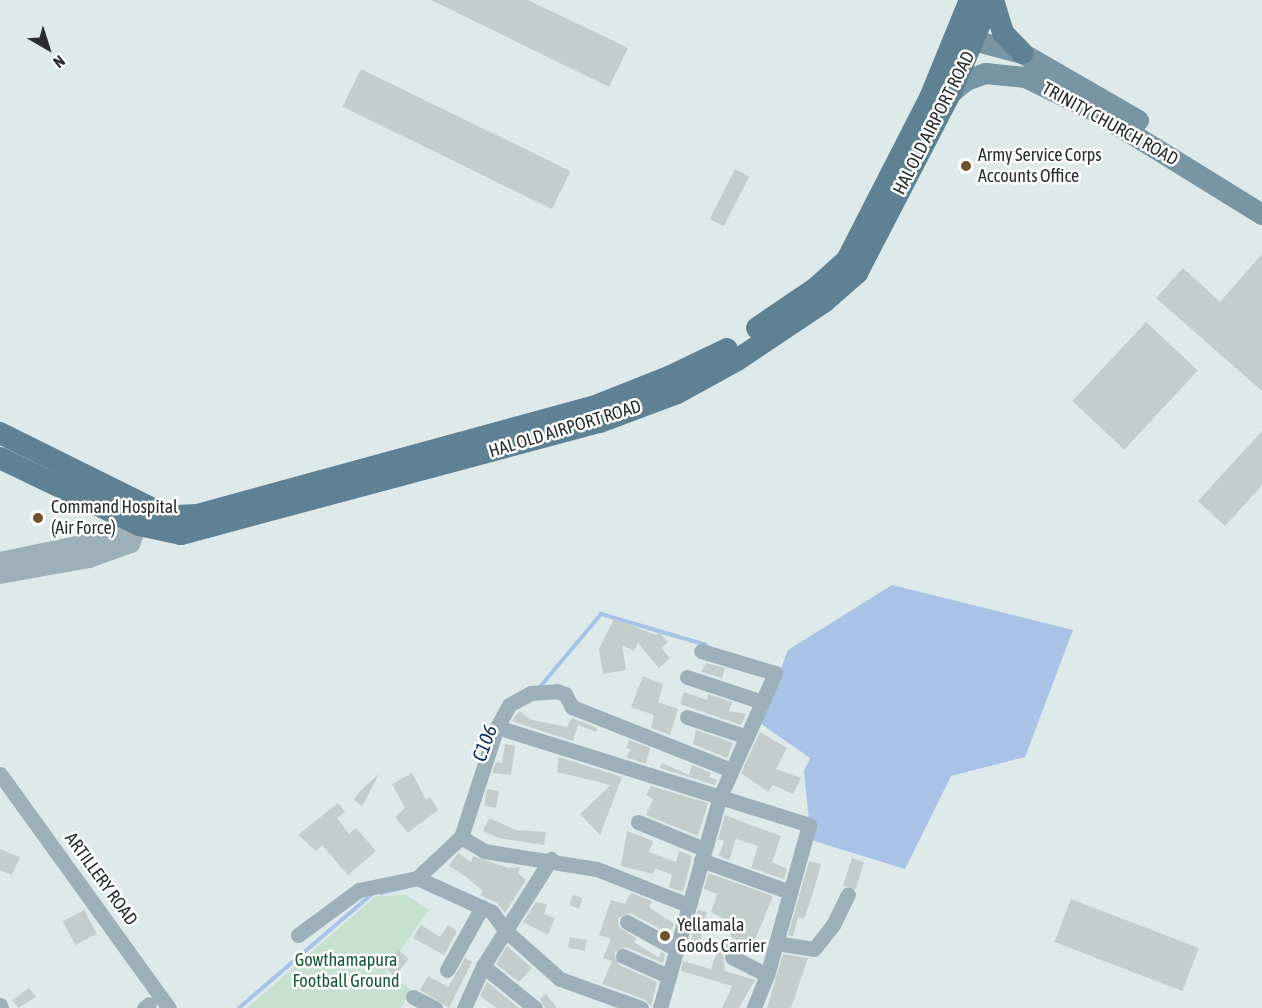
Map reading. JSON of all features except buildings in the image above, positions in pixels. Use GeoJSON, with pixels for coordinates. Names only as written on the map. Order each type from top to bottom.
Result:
{"type":"FeatureCollection","features":[{"type":"Feature","properties":{"kind":"main road"},"geometry":{"type":"LineString","coordinates":[[966,39],[970,0]]}},
{"type":"Feature","properties":{"kind":"main road"},"geometry":{"type":"LineString","coordinates":[[966,39],[991,0]]}},
{"type":"Feature","properties":{"kind":"main road"},"geometry":{"type":"LineString","coordinates":[[991,0],[1003,33],[1022,52]]}},
{"type":"Feature","properties":{"kind":"main road","name":"TRINITY CHURCH ROAD"},"geometry":{"type":"LineString","coordinates":[[966,39],[1022,52],[1262,195]]}},
{"type":"Feature","properties":{"kind":"main road","name":"HAL OLD AIRPORT ROAD"},"geometry":{"type":"LineString","coordinates":[[0,458],[133,511],[181,534],[600,422],[677,393],[737,360],[825,301],[857,273],[951,92],[966,39]]}},
{"type":"Feature","properties":{"kind":"main road","name":"HAL OLD AIRPORT ROAD"},"geometry":{"type":"LineString","coordinates":[[0,434],[133,511],[177,516],[207,512],[593,407],[727,349],[816,288],[847,260],[966,39]]}},
{"type":"Feature","properties":{"kind":"main road","name":"TRINITY CHURCH ROAD"},"geometry":{"type":"LineString","coordinates":[[951,92],[966,80],[985,73],[1025,77],[1095,111],[1262,214]]}},
{"type":"Feature","properties":{"kind":"street"},"geometry":{"type":"LineString","coordinates":[[0,561],[106,539],[115,535],[133,511]]}},
{"type":"Feature","properties":{"kind":"street"},"geometry":{"type":"LineString","coordinates":[[0,575],[89,559],[131,544],[133,511]]}},
{"type":"Feature","properties":{"kind":"street"},"geometry":{"type":"LineString","coordinates":[[660,1008],[674,948],[720,800],[731,770],[775,673],[701,651]]}},
{"type":"Feature","properties":{"kind":"street"},"geometry":{"type":"LineString","coordinates":[[687,677],[762,702]]}},
{"type":"Feature","properties":{"kind":"street"},"geometry":{"type":"LineString","coordinates":[[297,935],[359,890],[417,878],[464,839],[497,728],[509,705],[531,693],[557,691],[565,694],[572,707],[731,770]]}},
{"type":"Feature","properties":{"kind":"street"},"geometry":{"type":"LineString","coordinates":[[687,717],[747,737]]}},
{"type":"Feature","properties":{"kind":"street"},"geometry":{"type":"LineString","coordinates":[[497,728],[720,800],[809,825],[767,975],[754,1008]]}},
{"type":"Feature","properties":{"kind":"street","name":"ARTILLERY ROAD"},"geometry":{"type":"LineString","coordinates":[[0,774],[169,1008]]}},
{"type":"Feature","properties":{"kind":"street"},"geometry":{"type":"LineString","coordinates":[[638,822],[702,854],[790,892]]}},
{"type":"Feature","properties":{"kind":"street"},"geometry":{"type":"LineString","coordinates":[[464,839],[484,851],[551,859],[625,878],[688,905]]}},
{"type":"Feature","properties":{"kind":"street"},"geometry":{"type":"LineString","coordinates":[[464,1008],[483,966],[551,859]]}},
{"type":"Feature","properties":{"kind":"street"},"geometry":{"type":"LineString","coordinates":[[417,878],[492,912],[506,931],[560,979],[641,1008]]}},
{"type":"Feature","properties":{"kind":"street"},"geometry":{"type":"LineString","coordinates":[[776,943],[814,950],[833,925],[848,894]]}},
{"type":"Feature","properties":{"kind":"street"},"geometry":{"type":"LineString","coordinates":[[447,969],[482,908]]}},
{"type":"Feature","properties":{"kind":"street"},"geometry":{"type":"LineString","coordinates":[[627,922],[674,948]]}},
{"type":"Feature","properties":{"kind":"street"},"geometry":{"type":"LineString","coordinates":[[623,956],[668,976]]}},
{"type":"Feature","properties":{"kind":"street"},"geometry":{"type":"LineString","coordinates":[[732,957],[767,975]]}},
{"type":"Feature","properties":{"kind":"street"},"geometry":{"type":"LineString","coordinates":[[483,966],[535,1008]]}},
{"type":"Feature","properties":{"kind":"street"},"geometry":{"type":"LineString","coordinates":[[413,997],[435,1008]]}},
{"type":"Feature","properties":{"kind":"green space","name":"Gowthamapura Football Ground"},"geometry":{"type":"Polygon","coordinates":[[[406,895],[429,910],[385,971],[411,990],[401,1008],[247,1008],[376,896],[406,895]]]}},
{"type":"Feature","properties":{"kind":"water"},"geometry":{"type":"Polygon","coordinates":[[[892,585],[1073,630],[1025,757],[951,776],[905,869],[811,840],[804,771],[810,758],[760,723],[788,650],[892,585]]]}},
{"type":"Feature","properties":{"kind":"waterway","name":"C106"},"geometry":{"type":"LineString","coordinates":[[539,688],[601,614],[706,645]]}},
{"type":"Feature","properties":{"kind":"waterway","name":"C106"},"geometry":{"type":"LineString","coordinates":[[381,893],[417,884]]}},
{"type":"Feature","properties":{"kind":"waterway","name":"C106"},"geometry":{"type":"LineString","coordinates":[[239,1008],[371,895]]}},
{"type":"Feature","properties":{"kind":"place","name":"Army Service Corps Accounts Office"},"geometry":{"type":"Point","coordinates":[966,166]}},
{"type":"Feature","properties":{"kind":"place","name":"Command Hospital (Air Force)"},"geometry":{"type":"Point","coordinates":[38,518]}},
{"type":"Feature","properties":{"kind":"place","name":"Yellamala Goods Carrier"},"geometry":{"type":"Point","coordinates":[665,936]}}]}
